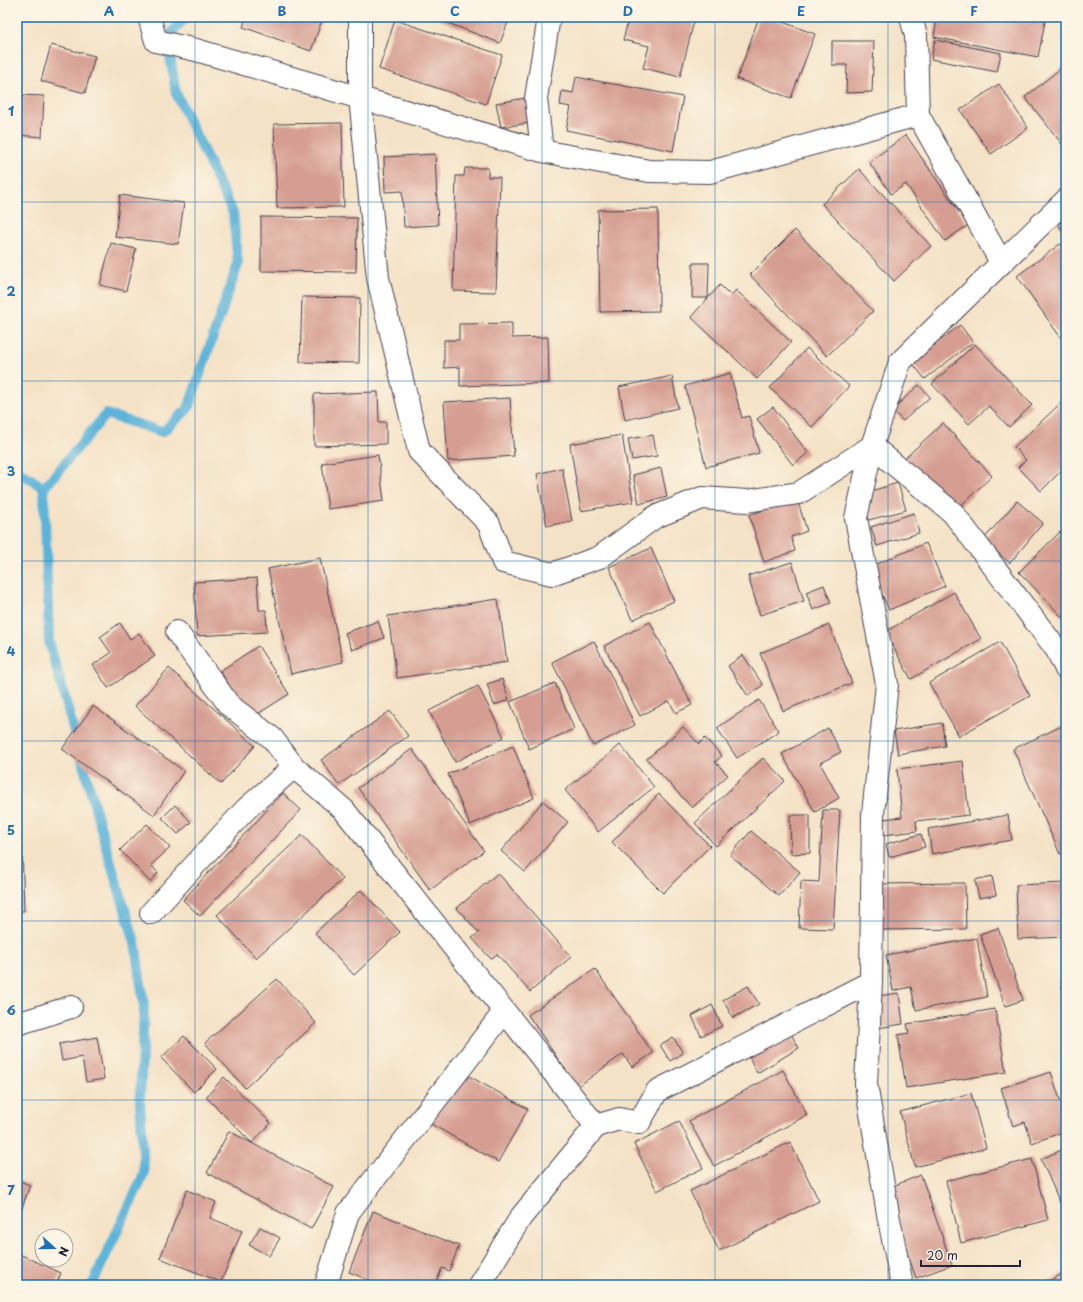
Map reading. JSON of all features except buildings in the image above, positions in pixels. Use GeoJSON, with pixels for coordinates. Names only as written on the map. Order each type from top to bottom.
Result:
{"type":"FeatureCollection","features":[{"type":"Feature","properties":{"kind":"street"},"geometry":{"type":"LineString","coordinates":[[149,17],[156,41],[196,50],[542,151],[649,171],[710,172],[918,115]]}},
{"type":"Feature","properties":{"kind":"street"},"geometry":{"type":"LineString","coordinates":[[360,17],[360,97],[378,278],[419,451],[489,524],[502,562],[552,574],[600,557],[655,517],[702,498],[747,502],[799,493],[872,446]]}},
{"type":"Feature","properties":{"kind":"street"},"geometry":{"type":"LineString","coordinates":[[542,151],[536,98],[549,17]]}},
{"type":"Feature","properties":{"kind":"street"},"geometry":{"type":"LineString","coordinates":[[911,17],[916,36],[918,115],[1002,262]]}},
{"type":"Feature","properties":{"kind":"street"},"geometry":{"type":"LineString","coordinates":[[902,1285],[888,1214],[866,1084],[871,982],[873,814],[887,684],[856,518],[872,446],[900,362],[1066,200]]}},
{"type":"Feature","properties":{"kind":"street"},"geometry":{"type":"LineString","coordinates":[[872,446],[953,513],[1057,650],[1066,669]]}},
{"type":"Feature","properties":{"kind":"street"},"geometry":{"type":"LineString","coordinates":[[177,632],[229,705],[272,738],[294,767],[344,810],[596,1126]]}},
{"type":"Feature","properties":{"kind":"street"},"geometry":{"type":"LineString","coordinates":[[151,913],[246,809],[294,767]]}},
{"type":"Feature","properties":{"kind":"street"},"geometry":{"type":"LineString","coordinates":[[479,1285],[521,1217],[596,1126],[619,1119],[639,1123],[657,1091],[871,982]]}},
{"type":"Feature","properties":{"kind":"street"},"geometry":{"type":"LineString","coordinates":[[17,1024],[70,1007]]}},
{"type":"Feature","properties":{"kind":"street"},"geometry":{"type":"LineString","coordinates":[[326,1285],[348,1213],[504,1012]]}},
{"type":"Feature","properties":{"kind":"waterway"},"geometry":{"type":"LineString","coordinates":[[92,1285],[144,1174],[140,1098],[144,1006],[135,942],[108,854],[49,641],[44,488],[106,414],[162,432],[188,409],[238,264],[233,213],[176,93],[167,38],[186,17]]}},
{"type":"Feature","properties":{"kind":"waterway"},"geometry":{"type":"LineString","coordinates":[[17,470],[44,488]]}}]}
